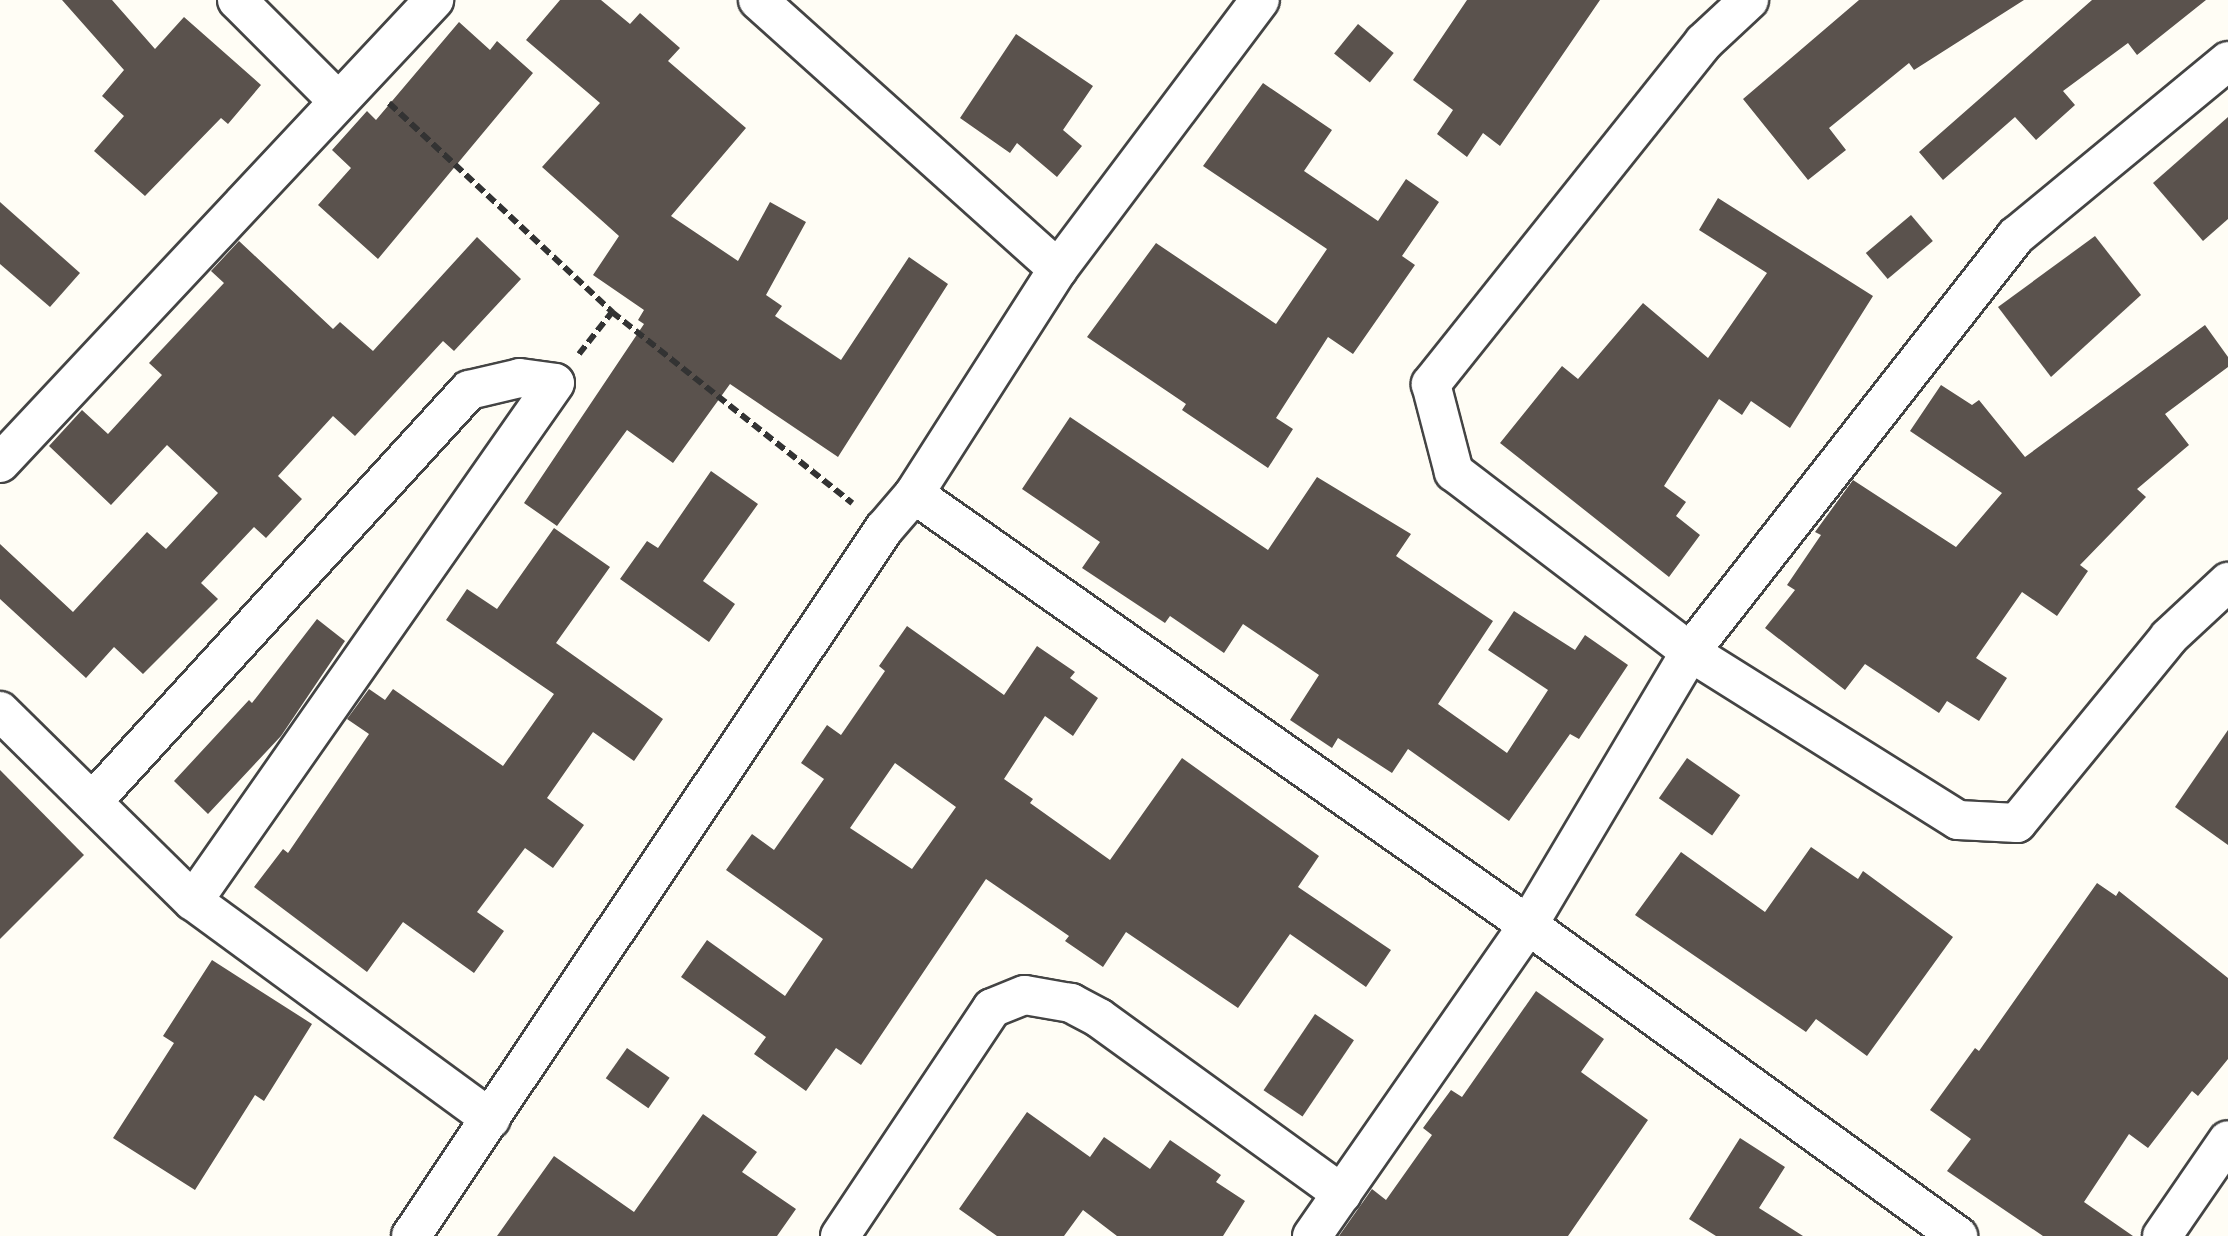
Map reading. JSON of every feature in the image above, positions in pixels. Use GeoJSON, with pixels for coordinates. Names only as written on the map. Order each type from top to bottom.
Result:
{"type":"FeatureCollection","features":[{"type":"Feature","properties":{"kind":"street"},"geometry":{"type":"LineString","coordinates":[[237,0],[349,88]]}},
{"type":"Feature","properties":{"kind":"street"},"geometry":{"type":"LineString","coordinates":[[0,464],[434,0]]}},
{"type":"Feature","properties":{"kind":"street"},"geometry":{"type":"LineString","coordinates":[[758,0],[1058,269]]}},
{"type":"Feature","properties":{"kind":"street"},"geometry":{"type":"LineString","coordinates":[[411,1236],[884,529],[914,494],[1058,269],[1260,0]]}},
{"type":"Feature","properties":{"kind":"street"},"geometry":{"type":"LineString","coordinates":[[1750,0],[1704,42],[1431,384],[1454,472],[1690,652],[1958,820],[2017,823],[2169,636],[2228,582]]}},
{"type":"Feature","properties":{"kind":"street"},"geometry":{"type":"LineString","coordinates":[[1312,1236],[1528,925],[1690,652],[2016,236],[2228,61]]}},
{"type":"Feature","properties":{"kind":"street"},"geometry":{"type":"LineString","coordinates":[[94,801],[469,390],[520,378],[555,383],[193,901]]}},
{"type":"Feature","properties":{"kind":"street"},"geometry":{"type":"LineString","coordinates":[[914,494],[1528,925],[1958,1236]]}},
{"type":"Feature","properties":{"kind":"street"},"geometry":{"type":"LineString","coordinates":[[0,711],[193,901],[491,1119]]}},
{"type":"Feature","properties":{"kind":"street"},"geometry":{"type":"LineString","coordinates":[[840,1236],[992,1008],[1025,995],[1071,1003],[1099,1018],[1342,1194]]}},
{"type":"Feature","properties":{"kind":"street"},"geometry":{"type":"LineString","coordinates":[[2162,1236],[2228,1140]]}},
{"type":"Feature","properties":{"kind":"path"},"geometry":{"type":"LineString","coordinates":[[349,88],[612,312],[884,529]]}},
{"type":"Feature","properties":{"kind":"path"},"geometry":{"type":"LineString","coordinates":[[555,383],[612,312]]}},
{"type":"Feature","properties":{"kind":"building"},"geometry":{"type":"Polygon","coordinates":[[[62,0],[112,0],[155,49],[184,17],[261,85],[228,124],[221,118],[145,196],[94,151],[124,116],[102,96],[124,70],[62,0]]]}},
{"type":"Feature","properties":{"kind":"building"},"geometry":{"type":"Polygon","coordinates":[[[560,0],[601,0],[630,24],[640,13],[680,48],[668,61],[746,128],[671,216],[738,261],[770,202],[806,222],[766,295],[782,306],[775,316],[841,360],[909,257],[948,284],[838,457],[730,384],[673,463],[627,430],[557,526],[524,503],[644,324],[638,320],[644,310],[593,275],[619,236],[542,167],[600,103],[526,40],[560,0]]]}},
{"type":"Feature","properties":{"kind":"building"},"geometry":{"type":"Polygon","coordinates":[[[1467,0],[1600,0],[1500,146],[1483,133],[1467,157],[1437,134],[1453,110],[1413,80],[1467,0]]]}},
{"type":"Feature","properties":{"kind":"building"},"geometry":{"type":"Polygon","coordinates":[[[1859,0],[2024,0],[1914,70],[1909,63],[1829,128],[1846,150],[1808,180],[1743,99],[1859,0]]]}},
{"type":"Feature","properties":{"kind":"building"},"geometry":{"type":"Polygon","coordinates":[[[2092,0],[2206,0],[2137,55],[2128,43],[2063,91],[2075,105],[2036,140],[2015,117],[1943,180],[1919,152],[2092,0]]]}},
{"type":"Feature","properties":{"kind":"building"},"geometry":{"type":"Polygon","coordinates":[[[459,22],[490,50],[497,41],[533,73],[378,259],[318,205],[351,168],[332,150],[367,111],[376,120],[459,22]]]}},
{"type":"Feature","properties":{"kind":"building"},"geometry":{"type":"Polygon","coordinates":[[[1358,24],[1394,53],[1370,82],[1334,54],[1358,24]]]}},
{"type":"Feature","properties":{"kind":"building"},"geometry":{"type":"Polygon","coordinates":[[[1016,34],[1093,86],[1063,130],[1082,146],[1057,177],[1017,143],[1010,153],[960,118],[1016,34]]]}},
{"type":"Feature","properties":{"kind":"building"},"geometry":{"type":"Polygon","coordinates":[[[1263,83],[1332,130],[1304,171],[1378,221],[1406,179],[1439,202],[1402,256],[1415,265],[1353,354],[1328,337],[1276,418],[1293,429],[1268,468],[1182,410],[1186,404],[1087,337],[1156,243],[1276,324],[1327,249],[1203,166],[1263,83]]]}},
{"type":"Feature","properties":{"kind":"building"},"geometry":{"type":"Polygon","coordinates":[[[2228,117],[2228,219],[2203,241],[2153,183],[2228,117]]]}},
{"type":"Feature","properties":{"kind":"building"},"geometry":{"type":"Polygon","coordinates":[[[1718,198],[1873,296],[1790,428],[1751,401],[1742,415],[1719,399],[1664,486],[1686,502],[1676,516],[1700,535],[1669,577],[1500,443],[1562,366],[1578,379],[1643,303],[1708,358],[1767,273],[1699,230],[1718,198]]]}},
{"type":"Feature","properties":{"kind":"building"},"geometry":{"type":"Polygon","coordinates":[[[0,202],[80,273],[50,307],[0,264],[0,202]]]}},
{"type":"Feature","properties":{"kind":"building"},"geometry":{"type":"Polygon","coordinates":[[[1911,215],[1933,241],[1888,279],[1866,253],[1911,215]]]}},
{"type":"Feature","properties":{"kind":"building"},"geometry":{"type":"Polygon","coordinates":[[[2095,236],[2141,295],[2051,377],[1998,307],[2095,236]]]}},
{"type":"Feature","properties":{"kind":"building"},"geometry":{"type":"Polygon","coordinates":[[[477,237],[521,279],[454,351],[443,341],[355,436],[333,416],[278,476],[302,499],[266,538],[254,527],[201,583],[218,599],[143,674],[114,647],[86,678],[0,599],[0,544],[73,612],[147,532],[166,549],[218,493],[167,445],[111,505],[49,446],[82,410],[108,434],[162,375],[149,363],[224,283],[211,271],[239,241],[333,329],[340,322],[373,351],[477,237]]]}},
{"type":"Feature","properties":{"kind":"building"},"geometry":{"type":"Polygon","coordinates":[[[2205,325],[2228,357],[2228,367],[2165,414],[2189,445],[2137,489],[2146,497],[2080,565],[2088,571],[2057,616],[2022,592],[1976,658],[2007,678],[1979,721],[1947,701],[1939,713],[1865,664],[1845,690],[1765,628],[1795,590],[1787,585],[1821,535],[1815,532],[1853,480],[1956,547],[2002,493],[1910,431],[1941,385],[1972,405],[1979,400],[2025,457],[2205,325]]]}},
{"type":"Feature","properties":{"kind":"building"},"geometry":{"type":"Polygon","coordinates":[[[1070,417],[1268,550],[1317,477],[1411,534],[1396,556],[1493,621],[1438,704],[1507,753],[1548,690],[1488,650],[1514,611],[1575,650],[1585,635],[1628,665],[1579,739],[1570,734],[1509,821],[1408,749],[1392,773],[1338,738],[1332,748],[1290,720],[1319,675],[1243,624],[1224,653],[1170,616],[1165,623],[1082,568],[1100,542],[1022,489],[1070,417]]]}},
{"type":"Feature","properties":{"kind":"building"},"geometry":{"type":"Polygon","coordinates":[[[711,471],[758,504],[703,581],[735,604],[709,642],[620,579],[647,541],[658,548],[711,471]]]}},
{"type":"Feature","properties":{"kind":"building"},"geometry":{"type":"Polygon","coordinates":[[[554,528],[610,567],[556,643],[663,719],[634,761],[593,732],[547,798],[584,825],[553,868],[525,848],[477,912],[504,931],[474,973],[403,922],[367,972],[254,887],[283,849],[288,853],[369,734],[347,719],[369,689],[385,700],[393,689],[503,766],[554,694],[446,620],[467,589],[497,609],[554,528]]]}},
{"type":"Feature","properties":{"kind":"building"},"geometry":{"type":"Polygon","coordinates":[[[317,619],[345,641],[281,736],[208,814],[174,781],[249,700],[252,703],[317,619]]]}},
{"type":"Feature","properties":{"kind":"building"},"geometry":{"type":"Polygon","coordinates":[[[907,626],[1004,695],[1037,646],[1075,672],[1070,678],[1098,698],[1073,736],[1045,716],[1004,779],[1033,799],[1030,803],[1110,860],[1182,758],[1319,856],[1298,887],[1391,950],[1366,987],[1290,934],[1238,1008],[1126,932],[1103,967],[1065,941],[1069,936],[986,879],[861,1065],[836,1048],[806,1091],[754,1054],[766,1037],[681,977],[707,940],[785,996],[823,939],[726,870],[752,834],[774,850],[824,779],[801,763],[827,725],[841,735],[885,671],[879,666],[907,626]],[[895,763],[850,828],[912,869],[956,807],[895,763]]]}},
{"type":"Feature","properties":{"kind":"building"},"geometry":{"type":"Polygon","coordinates":[[[2228,730],[2228,845],[2175,807],[2228,730]]]}},
{"type":"Feature","properties":{"kind":"building"},"geometry":{"type":"Polygon","coordinates":[[[1687,758],[1740,795],[1712,835],[1659,798],[1687,758]]]}},
{"type":"Feature","properties":{"kind":"building"},"geometry":{"type":"Polygon","coordinates":[[[0,770],[84,855],[0,939],[0,770]]]}},
{"type":"Feature","properties":{"kind":"building"},"geometry":{"type":"Polygon","coordinates":[[[1811,847],[1858,879],[1863,871],[1953,937],[1867,1056],[1816,1019],[1806,1032],[1635,915],[1681,852],[1765,912],[1811,847]]]}},
{"type":"Feature","properties":{"kind":"building"},"geometry":{"type":"Polygon","coordinates":[[[2097,883],[2116,896],[2119,891],[2228,978],[2228,1059],[2198,1096],[2192,1091],[2148,1148],[2129,1134],[2084,1202],[2133,1236],[2043,1236],[1947,1171],[1971,1139],[1930,1110],[1975,1048],[1979,1051],[2097,883]]]}},
{"type":"Feature","properties":{"kind":"building"},"geometry":{"type":"Polygon","coordinates":[[[212,960],[312,1024],[264,1101],[255,1095],[195,1190],[113,1138],[174,1043],[163,1036],[212,960]]]}},
{"type":"Feature","properties":{"kind":"building"},"geometry":{"type":"Polygon","coordinates":[[[1536,991],[1604,1039],[1581,1072],[1648,1120],[1568,1236],[1339,1236],[1372,1189],[1386,1200],[1432,1135],[1423,1128],[1451,1090],[1462,1097],[1536,991]]]}},
{"type":"Feature","properties":{"kind":"building"},"geometry":{"type":"Polygon","coordinates":[[[1315,1014],[1354,1040],[1303,1117],[1264,1090],[1315,1014]]]}},
{"type":"Feature","properties":{"kind":"building"},"geometry":{"type":"Polygon","coordinates":[[[627,1048],[670,1078],[648,1108],[606,1078],[627,1048]]]}},
{"type":"Feature","properties":{"kind":"building"},"geometry":{"type":"Polygon","coordinates":[[[1027,1112],[1090,1157],[1104,1137],[1150,1169],[1170,1140],[1221,1175],[1216,1182],[1245,1201],[1223,1236],[1117,1236],[1083,1210],[1064,1236],[997,1236],[959,1209],[1027,1112]]]}},
{"type":"Feature","properties":{"kind":"building"},"geometry":{"type":"Polygon","coordinates":[[[703,1114],[757,1152],[742,1172],[796,1209],[777,1236],[497,1236],[554,1156],[634,1212],[703,1114]]]}},
{"type":"Feature","properties":{"kind":"building"},"geometry":{"type":"Polygon","coordinates":[[[1740,1138],[1785,1167],[1759,1208],[1803,1236],[1716,1236],[1689,1219],[1740,1138]]]}}]}
